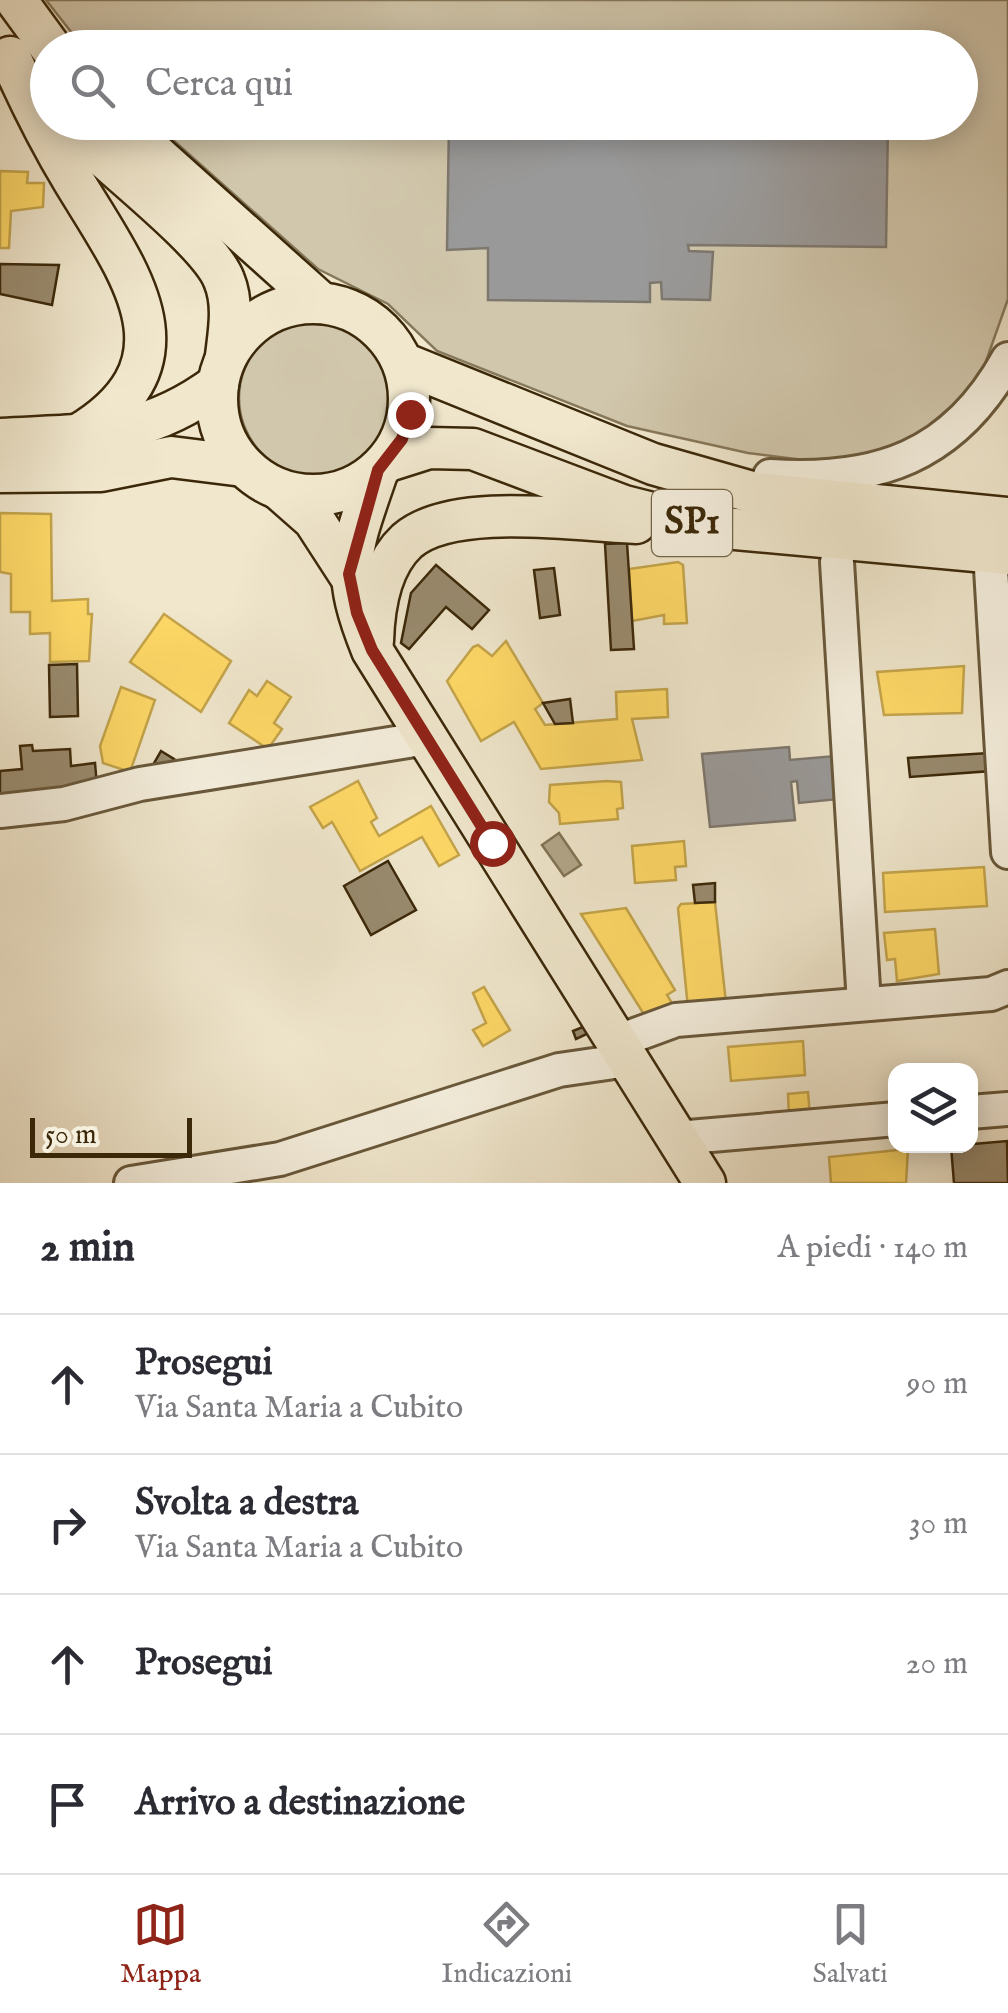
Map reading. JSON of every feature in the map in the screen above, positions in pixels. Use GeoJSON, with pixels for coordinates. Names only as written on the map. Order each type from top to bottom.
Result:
{"type":"FeatureCollection","features":[{"type":"Feature","properties":{"kind":"main road"},"geometry":{"type":"LineString","coordinates":[[16,0],[38,30]]}},
{"type":"Feature","properties":{"kind":"main road"},"geometry":{"type":"LineString","coordinates":[[5,50],[30,80]]}},
{"type":"Feature","properties":{"kind":"main road"},"geometry":{"type":"LineString","coordinates":[[5,50],[30,103]]}},
{"type":"Feature","properties":{"kind":"main road"},"geometry":{"type":"LineString","coordinates":[[49,140],[132,276],[146,319],[144,362],[134,386],[119,406],[78,435]]}},
{"type":"Feature","properties":{"kind":"main road"},"geometry":{"type":"LineString","coordinates":[[86,140],[203,248],[224,278],[231,309],[217,413],[226,442],[243,466],[280,490],[314,520],[349,574],[357,613],[372,650],[705,1183]]}},
{"type":"Feature","properties":{"kind":"main road"},"geometry":{"type":"LineString","coordinates":[[139,140],[321,303],[370,321],[403,362],[410,414],[383,465],[349,574]]}},
{"type":"Feature","properties":{"kind":"main road"},"geometry":{"type":"LineString","coordinates":[[0,439],[78,435],[167,418],[222,370],[243,333],[266,315],[292,305],[321,303]]}},
{"type":"Feature","properties":{"kind":"main road","name":"SP1"},"geometry":{"type":"LineString","coordinates":[[403,362],[652,464],[755,494],[1002,541]]}},
{"type":"Feature","properties":{"kind":"main road","name":"SP1"},"geometry":{"type":"LineString","coordinates":[[383,465],[429,448],[474,450],[624,506],[703,526],[1002,541]]}},
{"type":"Feature","properties":{"kind":"main road"},"geometry":{"type":"LineString","coordinates":[[0,472],[101,470],[171,457],[243,466]]}},
{"type":"Feature","properties":{"kind":"main road"},"geometry":{"type":"LineString","coordinates":[[280,490],[309,496],[339,493],[383,465]]}},
{"type":"Feature","properties":{"kind":"main road"},"geometry":{"type":"LineString","coordinates":[[372,650],[374,607],[388,567],[408,540],[439,526],[472,519],[526,518],[703,526]]}},
{"type":"Feature","properties":{"kind":"street"},"geometry":{"type":"LineString","coordinates":[[652,464],[828,480],[888,468],[943,437],[988,394],[1008,359]]}},
{"type":"Feature","properties":{"kind":"street"},"geometry":{"type":"LineString","coordinates":[[1002,541],[1008,852]]}},
{"type":"Feature","properties":{"kind":"street"},"geometry":{"type":"LineString","coordinates":[[837,562],[864,1004]]}},
{"type":"Feature","properties":{"kind":"street"},"geometry":{"type":"LineString","coordinates":[[0,810],[64,804],[140,784],[427,738]]}},
{"type":"Feature","properties":{"kind":"street"},"geometry":{"type":"LineString","coordinates":[[132,1183],[280,1159],[558,1070],[676,1020],[991,994],[1008,986]]}},
{"type":"Feature","properties":{"kind":"street"},"geometry":{"type":"LineString","coordinates":[[978,1111],[1008,1108]]}},
{"type":"Feature","properties":{"kind":"street"},"geometry":{"type":"LineString","coordinates":[[677,1138],[888,1119]]}},
{"type":"Feature","properties":{"kind":"shaded area"},"geometry":{"type":"Polygon","coordinates":[[[46,0],[1008,0],[1008,299],[984,367],[962,397],[917,436],[891,449],[827,463],[748,453],[627,426],[437,351],[388,304],[318,269],[173,140],[978,140],[978,30],[70,30],[46,0]]]}},
{"type":"Feature","properties":{"kind":"shaded area"},"geometry":{"type":"Polygon","coordinates":[[[318,319],[348,325],[374,342],[391,368],[397,398],[391,428],[374,454],[348,471],[318,477],[288,471],[262,454],[245,428],[239,398],[245,368],[262,342],[288,325],[318,319]]]}},
{"type":"Feature","properties":{"kind":"shaded area"},"geometry":{"type":"Polygon","coordinates":[[[559,833],[581,865],[564,876],[542,845],[559,833]]]}},
{"type":"Feature","properties":{"kind":"building: Abitazioni"},"geometry":{"type":"Polygon","coordinates":[[[0,171],[28,172],[27,183],[44,183],[43,207],[11,211],[9,248],[0,248],[0,171]]]}},
{"type":"Feature","properties":{"kind":"building: Abitazioni"},"geometry":{"type":"Polygon","coordinates":[[[0,513],[51,514],[52,601],[88,599],[88,614],[92,614],[89,661],[50,662],[50,633],[30,634],[30,612],[11,612],[11,574],[0,572],[0,513]]]}},
{"type":"Feature","properties":{"kind":"building: Abitazioni"},"geometry":{"type":"Polygon","coordinates":[[[678,562],[683,565],[687,623],[664,624],[664,615],[632,621],[629,569],[678,562]]]}},
{"type":"Feature","properties":{"kind":"building: Abitazioni"},"geometry":{"type":"Polygon","coordinates":[[[164,614],[231,661],[201,712],[130,662],[164,614]]]}},
{"type":"Feature","properties":{"kind":"building: Abitazioni"},"geometry":{"type":"Polygon","coordinates":[[[506,641],[543,703],[535,709],[545,725],[617,719],[616,692],[667,689],[668,717],[632,719],[642,760],[541,769],[514,722],[481,741],[447,681],[473,647],[478,645],[492,656],[506,641]]]}},
{"type":"Feature","properties":{"kind":"building: Abitazioni"},"geometry":{"type":"Polygon","coordinates":[[[964,666],[962,713],[884,715],[877,672],[964,666]]]}},
{"type":"Feature","properties":{"kind":"building: Abitazioni"},"geometry":{"type":"Polygon","coordinates":[[[267,681],[291,697],[274,723],[282,729],[268,749],[229,723],[249,690],[257,696],[267,681]]]}},
{"type":"Feature","properties":{"kind":"building: Abitazioni"},"geometry":{"type":"Polygon","coordinates":[[[121,687],[155,700],[130,772],[103,763],[100,746],[121,687]]]}},
{"type":"Feature","properties":{"kind":"building: Abitazioni"},"geometry":{"type":"Polygon","coordinates":[[[358,781],[377,818],[371,822],[379,836],[431,806],[459,855],[439,866],[422,837],[360,871],[332,822],[323,828],[310,807],[358,781]]]}},
{"type":"Feature","properties":{"kind":"building: Abitazioni"},"geometry":{"type":"Polygon","coordinates":[[[621,782],[623,808],[617,809],[618,819],[560,824],[559,813],[549,802],[550,785],[621,782]]]}},
{"type":"Feature","properties":{"kind":"building: Abitazioni"},"geometry":{"type":"Polygon","coordinates":[[[684,841],[686,866],[675,867],[676,880],[635,883],[632,846],[684,841]]]}},
{"type":"Feature","properties":{"kind":"building: Abitazioni"},"geometry":{"type":"Polygon","coordinates":[[[984,867],[987,906],[885,912],[883,873],[984,867]]]}},
{"type":"Feature","properties":{"kind":"building: Abitazioni"},"geometry":{"type":"Polygon","coordinates":[[[715,902],[726,1003],[688,1008],[678,908],[681,904],[715,902]]]}},
{"type":"Feature","properties":{"kind":"building: Abitazioni"},"geometry":{"type":"Polygon","coordinates":[[[626,908],[675,990],[667,995],[675,1008],[645,1016],[581,914],[626,908]]]}},
{"type":"Feature","properties":{"kind":"building: Abitazioni"},"geometry":{"type":"Polygon","coordinates":[[[935,929],[939,974],[897,981],[895,959],[887,960],[884,933],[935,929]]]}},
{"type":"Feature","properties":{"kind":"building: Abitazioni"},"geometry":{"type":"Polygon","coordinates":[[[484,987],[510,1030],[483,1046],[473,1030],[486,1023],[473,993],[484,987]]]}},
{"type":"Feature","properties":{"kind":"building: Abitazioni"},"geometry":{"type":"Polygon","coordinates":[[[803,1041],[805,1075],[731,1081],[728,1047],[803,1041]]]}},
{"type":"Feature","properties":{"kind":"building: Abitazioni"},"geometry":{"type":"Polygon","coordinates":[[[808,1092],[810,1116],[789,1117],[788,1094],[808,1092]]]}},
{"type":"Feature","properties":{"kind":"building: Abitazioni"},"geometry":{"type":"Polygon","coordinates":[[[908,1153],[906,1183],[831,1183],[829,1157],[908,1153]]]}},
{"type":"Feature","properties":{"kind":"building: Industria"},"geometry":{"type":"Polygon","coordinates":[[[449,140],[888,140],[886,247],[688,245],[689,251],[713,252],[710,300],[662,299],[661,282],[650,283],[650,302],[488,300],[488,248],[447,250],[449,140]]]}},
{"type":"Feature","properties":{"kind":"building: Industria"},"geometry":{"type":"Polygon","coordinates":[[[789,747],[790,760],[835,756],[839,799],[799,803],[797,781],[791,782],[795,820],[710,827],[702,754],[789,747]]]}},
{"type":"Feature","properties":{"kind":"building: Altro"},"geometry":{"type":"Polygon","coordinates":[[[0,264],[59,265],[52,305],[0,294],[0,264]]]}},
{"type":"Feature","properties":{"kind":"building: Altro"},"geometry":{"type":"Polygon","coordinates":[[[627,543],[634,649],[611,650],[605,544],[627,543]]]}},
{"type":"Feature","properties":{"kind":"building: Altro"},"geometry":{"type":"Polygon","coordinates":[[[436,565],[489,610],[472,629],[446,607],[409,649],[401,643],[411,593],[436,565]]]}},
{"type":"Feature","properties":{"kind":"building: Altro"},"geometry":{"type":"Polygon","coordinates":[[[554,568],[560,615],[540,618],[534,570],[554,568]]]}},
{"type":"Feature","properties":{"kind":"building: Altro"},"geometry":{"type":"Polygon","coordinates":[[[77,664],[78,716],[50,717],[49,665],[77,664]]]}},
{"type":"Feature","properties":{"kind":"building: Altro"},"geometry":{"type":"Polygon","coordinates":[[[570,699],[573,723],[555,724],[543,703],[570,699]]]}},
{"type":"Feature","properties":{"kind":"building: Altro"},"geometry":{"type":"Polygon","coordinates":[[[32,745],[33,751],[70,749],[71,766],[95,763],[97,786],[0,795],[0,771],[22,769],[20,746],[32,745]]]}},
{"type":"Feature","properties":{"kind":"building: Altro"},"geometry":{"type":"Polygon","coordinates":[[[161,751],[174,759],[166,773],[153,765],[161,751]]]}},
{"type":"Feature","properties":{"kind":"building: Altro"},"geometry":{"type":"Polygon","coordinates":[[[989,753],[991,771],[910,777],[908,758],[989,753]]]}},
{"type":"Feature","properties":{"kind":"building: Altro"},"geometry":{"type":"Polygon","coordinates":[[[388,861],[416,910],[371,935],[344,886],[388,861]]]}},
{"type":"Feature","properties":{"kind":"building: Altro"},"geometry":{"type":"Polygon","coordinates":[[[715,883],[715,902],[695,903],[693,885],[715,883]]]}},
{"type":"Feature","properties":{"kind":"building: Altro"},"geometry":{"type":"Polygon","coordinates":[[[585,1026],[589,1033],[576,1039],[573,1031],[585,1026]]]}},
{"type":"Feature","properties":{"kind":"building: Altro"},"geometry":{"type":"Polygon","coordinates":[[[1007,1141],[1008,1183],[954,1183],[952,1153],[978,1153],[978,1144],[1007,1141]]]}},
{"type":"Feature","properties":{"kind":"route"},"geometry":{"type":"LineString","coordinates":[[410,414],[402,439],[378,470],[356,537],[349,574],[357,613],[372,650],[492,843]]}}]}
